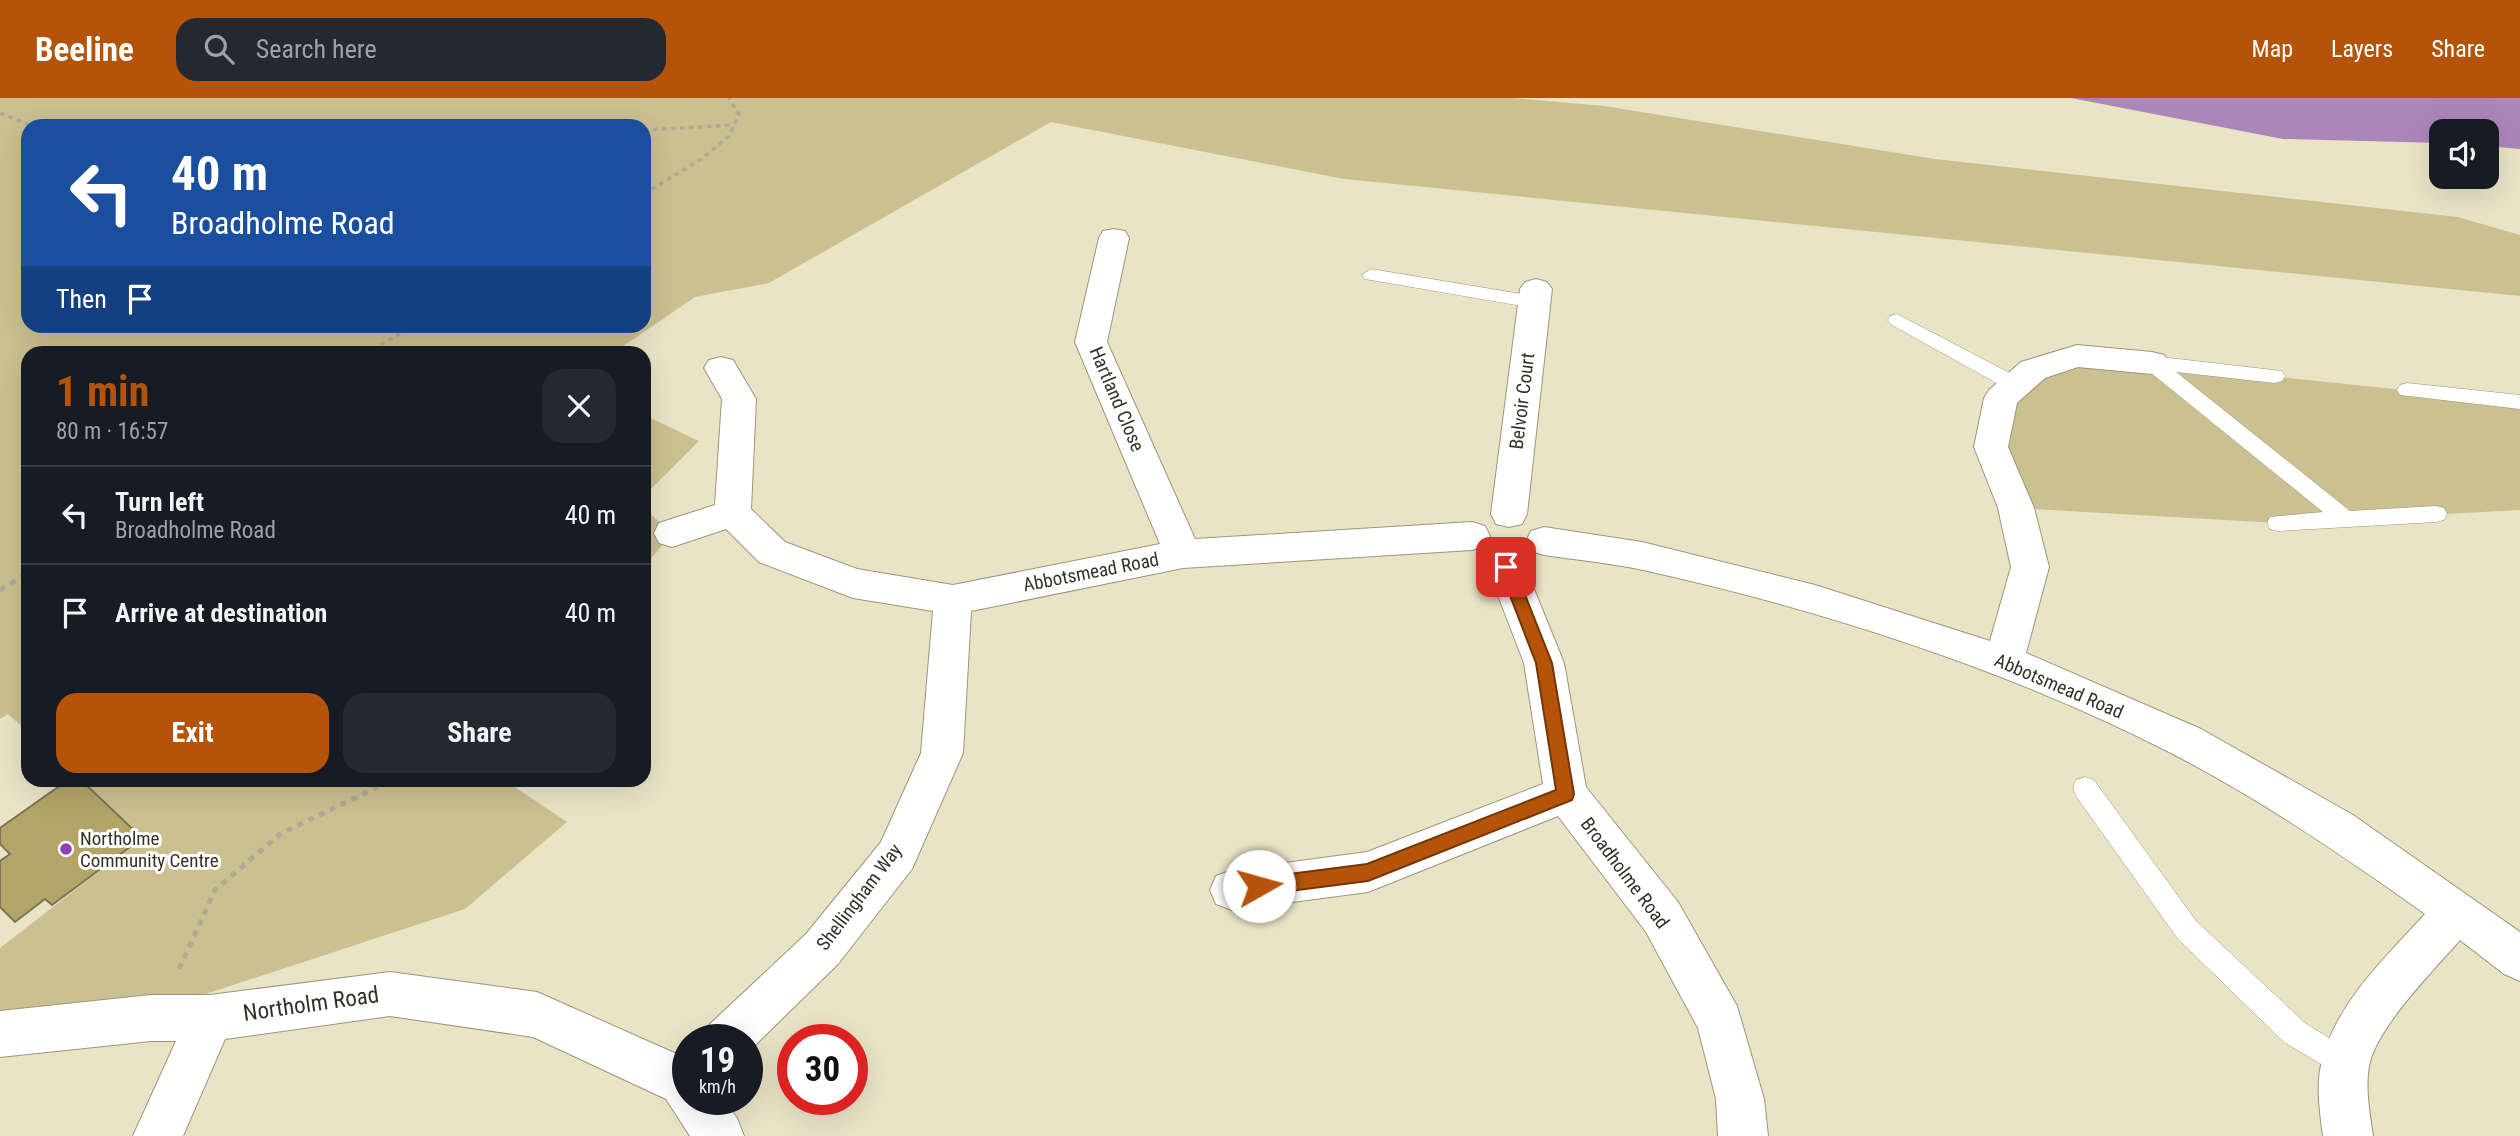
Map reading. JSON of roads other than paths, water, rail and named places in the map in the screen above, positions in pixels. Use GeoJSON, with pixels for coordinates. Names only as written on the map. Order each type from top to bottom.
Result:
{"type":"FeatureCollection","features":[{"type":"Feature","properties":{"kind":"street","name":"Hartland Close"},"geometry":{"type":"LineString","coordinates":[[1114,238],[1091,342],[1183,554]]}},
{"type":"Feature","properties":{"kind":"street","name":"Belvoir Court"},"geometry":{"type":"LineString","coordinates":[[1509,514],[1535,295]]}},
{"type":"Feature","properties":{"kind":"street"},"geometry":{"type":"LineString","coordinates":[[2004,661],[2030,567],[2016,508],[1991,447],[2001,398],[2033,370],[2077,356],[2152,363]]}},
{"type":"Feature","properties":{"kind":"street"},"geometry":{"type":"LineString","coordinates":[[672,533],[733,513],[739,398],[721,368]]}},
{"type":"Feature","properties":{"kind":"street","name":"Abbotsmead Road"},"geometry":{"type":"LineString","coordinates":[[733,513],[772,552],[853,583],[953,600],[1183,554],[1472,536]]}},
{"type":"Feature","properties":{"kind":"street"},"geometry":{"type":"LineString","coordinates":[[1509,514],[1534,524],[1544,541],[1542,551],[1535,559],[1523,565],[1506,567],[1483,557],[1475,549],[1472,536],[1475,527],[1486,517],[1509,514]]}},
{"type":"Feature","properties":{"kind":"street","name":"Abbotsmead Road"},"geometry":{"type":"LineString","coordinates":[[1544,541],[1642,556],[1815,600],[2004,661],[2186,741],[2338,828],[2457,911],[2520,959]]}},
{"type":"Feature","properties":{"kind":"street","name":"Broadholme Road"},"geometry":{"type":"LineString","coordinates":[[1506,567],[1544,663],[1566,794],[1662,917],[1720,1022],[1740,1099],[1743,1136]]}},
{"type":"Feature","properties":{"kind":"street","name":"Shellingham Way"},"geometry":{"type":"LineString","coordinates":[[744,1024],[822,949],[897,855],[942,753],[953,600]]}},
{"type":"Feature","properties":{"kind":"street"},"geometry":{"type":"LineString","coordinates":[[1233,890],[1368,872],[1566,794]]}},
{"type":"Feature","properties":{"kind":"street"},"geometry":{"type":"LineString","coordinates":[[2348,1136],[2344,1100],[2345,1064],[2361,1023],[2457,911]]}},
{"type":"Feature","properties":{"kind":"street","name":"Northolm Road"},"geometry":{"type":"LineString","coordinates":[[0,1034],[150,1018],[210,1018],[390,994],[537,1015],[672,1079]]}},
{"type":"Feature","properties":{"kind":"street"},"geometry":{"type":"LineString","coordinates":[[158,1136],[210,1018]]}},
{"type":"Feature","properties":{"kind":"street","name":"Northolm Road"},"geometry":{"type":"LineString","coordinates":[[706,1115],[719,1136]]}},
{"type":"Feature","properties":{"kind":"lane"},"geometry":{"type":"LineString","coordinates":[[1371,275],[1535,295]]}},
{"type":"Feature","properties":{"kind":"lane"},"geometry":{"type":"LineString","coordinates":[[1897,320],[2016,385]]}},
{"type":"Feature","properties":{"kind":"lane"},"geometry":{"type":"LineString","coordinates":[[2152,363],[2275,376]]}},
{"type":"Feature","properties":{"kind":"lane"},"geometry":{"type":"LineString","coordinates":[[2152,363],[2346,519]]}},
{"type":"Feature","properties":{"kind":"lane"},"geometry":{"type":"LineString","coordinates":[[2407,390],[2520,402]]}},
{"type":"Feature","properties":{"kind":"lane"},"geometry":{"type":"LineString","coordinates":[[2278,523],[2436,514]]}},
{"type":"Feature","properties":{"kind":"lane"},"geometry":{"type":"LineString","coordinates":[[2085,788],[2188,930],[2295,1033],[2345,1064]]}},
{"type":"Feature","properties":{"kind":"place","name":"Northolme Community Centre"},"geometry":{"type":"Point","coordinates":[66,849]}}]}
